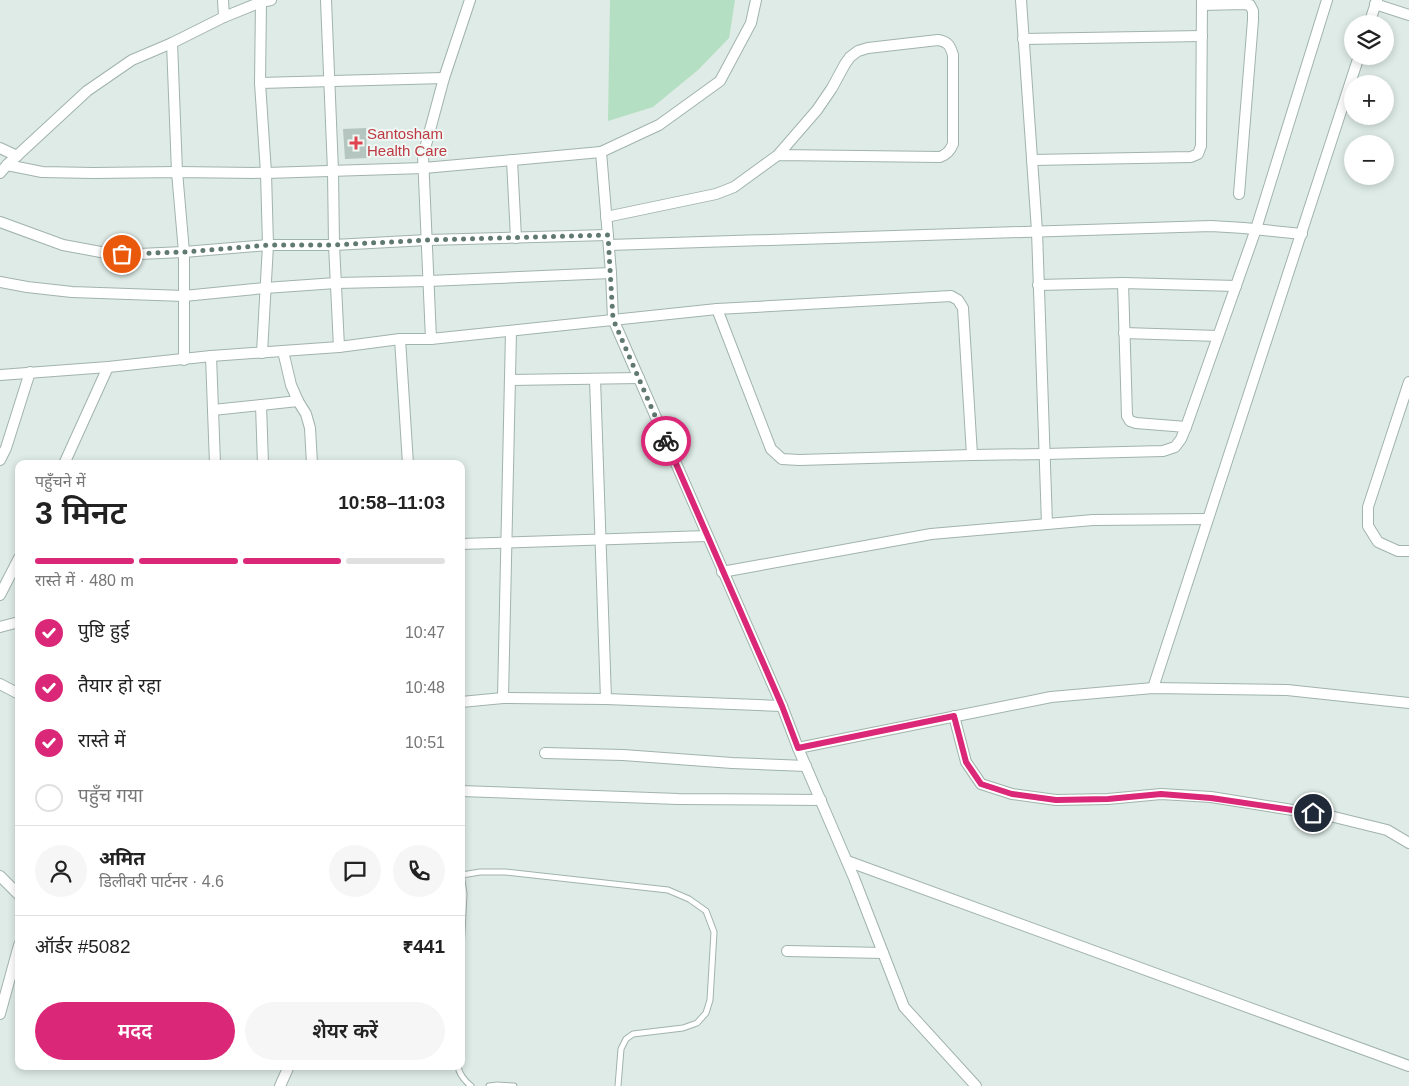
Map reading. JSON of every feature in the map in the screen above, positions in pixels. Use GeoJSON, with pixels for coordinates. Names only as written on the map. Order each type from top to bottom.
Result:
{"type":"FeatureCollection","features":[{"type":"Feature","properties":{"kind":"street"},"geometry":{"type":"LineString","coordinates":[[223,0],[224,17]]}},
{"type":"Feature","properties":{"kind":"street"},"geometry":{"type":"LineString","coordinates":[[326,0],[339,347]]}},
{"type":"Feature","properties":{"kind":"street"},"geometry":{"type":"LineString","coordinates":[[431,339],[423,156],[444,78],[470,0]]}},
{"type":"Feature","properties":{"kind":"street"},"geometry":{"type":"LineString","coordinates":[[7,165],[42,172],[266,173],[424,168],[601,152],[659,125],[720,81],[751,23],[756,0]]}},
{"type":"Feature","properties":{"kind":"street"},"geometry":{"type":"LineString","coordinates":[[1020,0],[1037,232],[1047,524]]}},
{"type":"Feature","properties":{"kind":"street"},"geometry":{"type":"LineString","coordinates":[[717,309],[771,449],[782,459],[1163,451],[1176,447],[1186,428],[1256,229],[1327,0]]}},
{"type":"Feature","properties":{"kind":"street"},"geometry":{"type":"LineString","coordinates":[[0,173],[87,92],[132,60],[172,43],[224,17],[266,1],[260,83],[266,173],[268,245],[262,353]]}},
{"type":"Feature","properties":{"kind":"street"},"geometry":{"type":"LineString","coordinates":[[1032,160],[1191,157],[1198,154],[1201,146],[1202,2],[1243,4],[1250,6],[1253,11],[1254,20],[1239,194]]}},
{"type":"Feature","properties":{"kind":"street"},"geometry":{"type":"LineString","coordinates":[[1372,15],[1376,2],[1409,15]]}},
{"type":"Feature","properties":{"kind":"street"},"geometry":{"type":"LineString","coordinates":[[1023,39],[1202,36]]}},
{"type":"Feature","properties":{"kind":"street"},"geometry":{"type":"LineString","coordinates":[[606,217],[716,194],[734,187],[778,155],[817,110],[845,64],[858,51],[868,48],[938,40],[946,42],[951,47],[953,55],[953,144],[946,154],[940,156],[778,155]]}},
{"type":"Feature","properties":{"kind":"street"},"geometry":{"type":"LineString","coordinates":[[172,43],[177,172],[184,252],[184,360]]}},
{"type":"Feature","properties":{"kind":"street"},"geometry":{"type":"LineString","coordinates":[[1153,688],[1356,65]]}},
{"type":"Feature","properties":{"kind":"street"},"geometry":{"type":"LineString","coordinates":[[260,83],[444,78]]}},
{"type":"Feature","properties":{"kind":"street"},"geometry":{"type":"LineString","coordinates":[[0,148],[17,156]]}},
{"type":"Feature","properties":{"kind":"street"},"geometry":{"type":"LineString","coordinates":[[601,152],[613,319],[782,706],[847,861],[904,1007],[976,1086]]}},
{"type":"Feature","properties":{"kind":"street"},"geometry":{"type":"LineString","coordinates":[[512,160],[516,238]]}},
{"type":"Feature","properties":{"kind":"street"},"geometry":{"type":"LineString","coordinates":[[0,222],[63,245],[106,253],[139,254],[268,245],[334,245],[427,240],[516,238],[608,240],[1037,232],[1211,226],[1302,234]]}},
{"type":"Feature","properties":{"kind":"street"},"geometry":{"type":"LineString","coordinates":[[0,282],[72,292],[184,296],[336,283],[611,273]]}},
{"type":"Feature","properties":{"kind":"street"},"geometry":{"type":"LineString","coordinates":[[1038,285],[1123,283],[1236,286]]}},
{"type":"Feature","properties":{"kind":"street"},"geometry":{"type":"LineString","coordinates":[[1123,283],[1127,416],[1130,421],[1136,423],[1186,428]]}},
{"type":"Feature","properties":{"kind":"street"},"geometry":{"type":"LineString","coordinates":[[0,375],[108,367],[211,356],[339,347],[400,339],[431,339],[717,309],[941,295],[951,296],[958,300],[963,308],[972,454]]}},
{"type":"Feature","properties":{"kind":"street"},"geometry":{"type":"LineString","coordinates":[[503,698],[511,331]]}},
{"type":"Feature","properties":{"kind":"street"},"geometry":{"type":"LineString","coordinates":[[1124,333],[1218,336]]}},
{"type":"Feature","properties":{"kind":"street"},"geometry":{"type":"LineString","coordinates":[[400,339],[408,460]]}},
{"type":"Feature","properties":{"kind":"street"},"geometry":{"type":"LineString","coordinates":[[282,351],[291,385],[306,414],[310,428],[312,460]]}},
{"type":"Feature","properties":{"kind":"street"},"geometry":{"type":"LineString","coordinates":[[211,356],[215,460]]}},
{"type":"Feature","properties":{"kind":"street"},"geometry":{"type":"LineString","coordinates":[[66,460],[108,367]]}},
{"type":"Feature","properties":{"kind":"street"},"geometry":{"type":"LineString","coordinates":[[0,460],[6,448],[30,372]]}},
{"type":"Feature","properties":{"kind":"street"},"geometry":{"type":"LineString","coordinates":[[510,380],[639,378]]}},
{"type":"Feature","properties":{"kind":"street"},"geometry":{"type":"LineString","coordinates":[[595,379],[606,698]]}},
{"type":"Feature","properties":{"kind":"street"},"geometry":{"type":"LineString","coordinates":[[1409,382],[1368,507],[1368,526],[1378,542],[1398,551],[1409,551]]}},
{"type":"Feature","properties":{"kind":"street"},"geometry":{"type":"LineString","coordinates":[[213,410],[298,401]]}},
{"type":"Feature","properties":{"kind":"street"},"geometry":{"type":"LineString","coordinates":[[261,405],[263,460]]}},
{"type":"Feature","properties":{"kind":"street"},"geometry":{"type":"LineString","coordinates":[[722,572],[931,534],[1092,520],[1207,519]]}},
{"type":"Feature","properties":{"kind":"street"},"geometry":{"type":"LineString","coordinates":[[465,544],[707,536]]}},
{"type":"Feature","properties":{"kind":"street"},"geometry":{"type":"LineString","coordinates":[[0,595],[15,566]]}},
{"type":"Feature","properties":{"kind":"street"},"geometry":{"type":"LineString","coordinates":[[0,626],[15,623]]}},
{"type":"Feature","properties":{"kind":"street"},"geometry":{"type":"LineString","coordinates":[[0,684],[15,692]]}},
{"type":"Feature","properties":{"kind":"street"},"geometry":{"type":"LineString","coordinates":[[798,748],[1051,697],[1153,688],[1287,690],[1409,703]]}},
{"type":"Feature","properties":{"kind":"street"},"geometry":{"type":"LineString","coordinates":[[465,702],[503,698],[606,698],[782,706]]}},
{"type":"Feature","properties":{"kind":"street"},"geometry":{"type":"LineString","coordinates":[[954,716],[966,762],[981,784],[1012,794],[1056,800],[1108,799],[1161,794],[1211,798],[1330,816],[1387,830],[1409,843]]}},
{"type":"Feature","properties":{"kind":"street"},"geometry":{"type":"LineString","coordinates":[[545,753],[623,755],[723,763],[806,766]]}},
{"type":"Feature","properties":{"kind":"street"},"geometry":{"type":"LineString","coordinates":[[465,791],[678,799],[821,800]]}},
{"type":"Feature","properties":{"kind":"street"},"geometry":{"type":"LineString","coordinates":[[847,861],[1409,1066]]}},
{"type":"Feature","properties":{"kind":"street"},"geometry":{"type":"LineString","coordinates":[[0,876],[15,891]]}},
{"type":"Feature","properties":{"kind":"street"},"geometry":{"type":"LineString","coordinates":[[787,951],[883,953]]}},
{"type":"Feature","properties":{"kind":"street"},"geometry":{"type":"LineString","coordinates":[[0,1014],[15,960]]}},
{"type":"Feature","properties":{"kind":"street"},"geometry":{"type":"LineString","coordinates":[[280,1086],[287,1070]]}},
{"type":"Feature","properties":{"kind":"lane"},"geometry":{"type":"LineString","coordinates":[[465,874],[505,872],[668,890],[689,899],[706,911],[714,932],[710,1000],[706,1013],[697,1023],[684,1028],[634,1034],[626,1039],[621,1049],[618,1086]]}},
{"type":"Feature","properties":{"kind":"lane"},"geometry":{"type":"LineString","coordinates":[[458,1070],[465,1082],[470,1086]]}},
{"type":"Feature","properties":{"kind":"lane"},"geometry":{"type":"LineString","coordinates":[[489,1086],[514,1086]]}},
{"type":"Feature","properties":{"kind":"green space"},"geometry":{"type":"Polygon","coordinates":[[[610,0],[735,0],[729,38],[698,70],[653,107],[608,121],[610,0]]]}},
{"type":"Feature","properties":{"kind":"building"},"geometry":{"type":"Polygon","coordinates":[[[366,128],[367,158],[345,159],[343,129],[366,128]]]}},
{"type":"Feature","properties":{"kind":"way so far"},"geometry":{"type":"LineString","coordinates":[[122,254],[184,252],[268,245],[334,245],[427,240],[608,235],[613,319],[666,441]]}},
{"type":"Feature","properties":{"kind":"place","name":"Santosham Health Care"},"geometry":{"type":"Point","coordinates":[356,143]}},
{"type":"Feature","properties":{"kind":"route"},"geometry":{"type":"LineString","coordinates":[[666,441],[782,706],[798,748],[954,716],[966,762],[981,784],[1012,794],[1056,800],[1108,799],[1161,794],[1211,798],[1313,813]]}}]}
